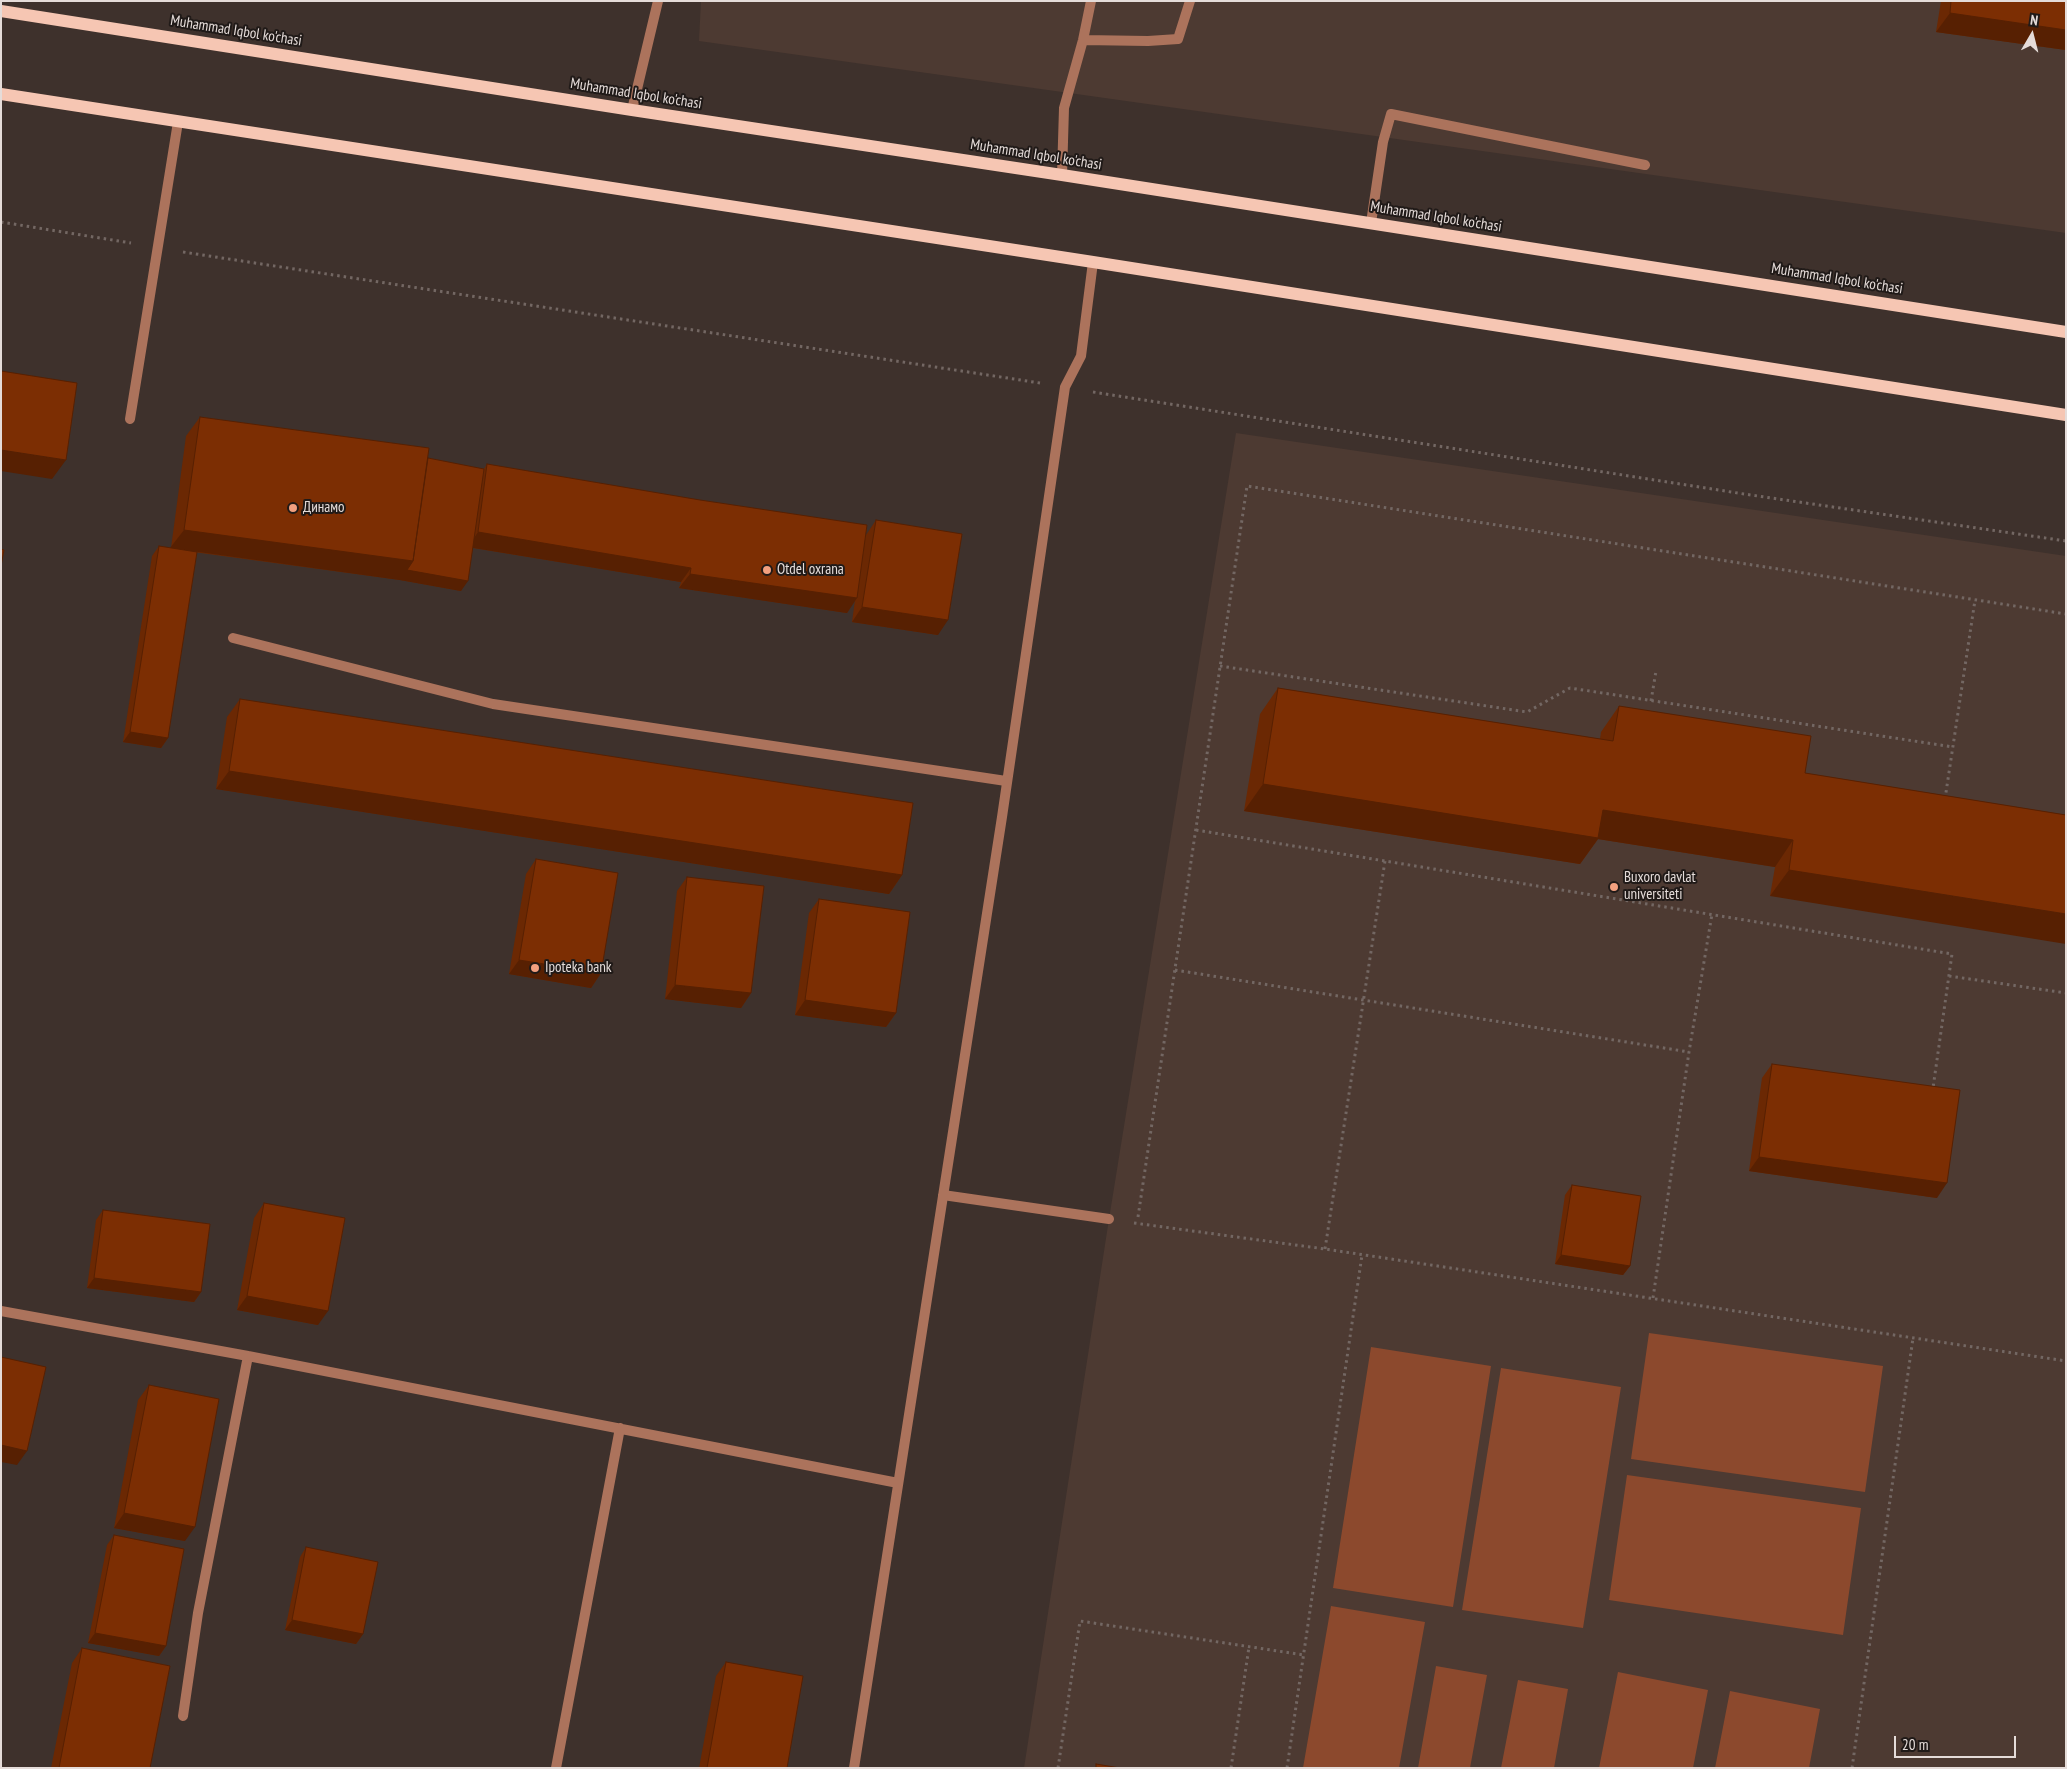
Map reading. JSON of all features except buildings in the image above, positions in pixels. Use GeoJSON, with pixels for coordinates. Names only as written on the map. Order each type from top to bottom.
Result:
{"type":"FeatureCollection","features":[{"type":"Feature","properties":{"kind":"main road","name":"Muhammad Iqbol ko'chasi"},"geometry":{"type":"LineString","coordinates":[[1,11],[2066,332]]}},
{"type":"Feature","properties":{"kind":"main road"},"geometry":{"type":"LineString","coordinates":[[1,94],[1093,262],[2066,415]]}},
{"type":"Feature","properties":{"kind":"lane"},"geometry":{"type":"LineString","coordinates":[[632,110],[658,1]]}},
{"type":"Feature","properties":{"kind":"lane"},"geometry":{"type":"LineString","coordinates":[[1062,175],[1064,108],[1083,40],[1091,1]]}},
{"type":"Feature","properties":{"kind":"lane"},"geometry":{"type":"LineString","coordinates":[[1083,40],[1148,41],[1178,39],[1190,1]]}},
{"type":"Feature","properties":{"kind":"lane"},"geometry":{"type":"LineString","coordinates":[[1371,223],[1382,142],[1391,114],[1645,165]]}},
{"type":"Feature","properties":{"kind":"lane"},"geometry":{"type":"LineString","coordinates":[[130,419],[178,122]]}},
{"type":"Feature","properties":{"kind":"lane"},"geometry":{"type":"LineString","coordinates":[[854,1768],[1006,781],[1064,387],[1080,356],[1093,262]]}},
{"type":"Feature","properties":{"kind":"lane"},"geometry":{"type":"LineString","coordinates":[[233,638],[493,704],[1006,781]]}},
{"type":"Feature","properties":{"kind":"lane"},"geometry":{"type":"LineString","coordinates":[[943,1195],[1109,1219]]}},
{"type":"Feature","properties":{"kind":"lane"},"geometry":{"type":"LineString","coordinates":[[1,1311],[248,1356],[898,1482]]}},
{"type":"Feature","properties":{"kind":"lane"},"geometry":{"type":"LineString","coordinates":[[183,1716],[198,1613],[248,1356]]}},
{"type":"Feature","properties":{"kind":"lane"},"geometry":{"type":"LineString","coordinates":[[556,1768],[620,1428]]}},
{"type":"Feature","properties":{"kind":"path"},"geometry":{"type":"LineString","coordinates":[[1,222],[203,256],[1064,387],[1744,494],[2066,541]]}},
{"type":"Feature","properties":{"kind":"path"},"geometry":{"type":"LineString","coordinates":[[1136,1224],[1247,486],[2066,614]]}},
{"type":"Feature","properties":{"kind":"path"},"geometry":{"type":"LineString","coordinates":[[1945,804],[1974,600]]}},
{"type":"Feature","properties":{"kind":"path"},"geometry":{"type":"LineString","coordinates":[[1220,666],[1527,712],[1570,688],[1953,747]]}},
{"type":"Feature","properties":{"kind":"path"},"geometry":{"type":"LineString","coordinates":[[1651,701],[1656,671]]}},
{"type":"Feature","properties":{"kind":"path"},"geometry":{"type":"LineString","coordinates":[[1196,830],[1952,954],[1932,1092]]}},
{"type":"Feature","properties":{"kind":"path"},"geometry":{"type":"LineString","coordinates":[[1325,1249],[1385,861]]}},
{"type":"Feature","properties":{"kind":"path"},"geometry":{"type":"LineString","coordinates":[[1653,1298],[1689,1052],[1712,914]]}},
{"type":"Feature","properties":{"kind":"path"},"geometry":{"type":"LineString","coordinates":[[1175,970],[1689,1052]]}},
{"type":"Feature","properties":{"kind":"path"},"geometry":{"type":"LineString","coordinates":[[1949,976],[2066,993]]}},
{"type":"Feature","properties":{"kind":"path"},"geometry":{"type":"LineString","coordinates":[[1109,1219],[1325,1249],[2066,1361]]}},
{"type":"Feature","properties":{"kind":"path"},"geometry":{"type":"LineString","coordinates":[[1287,1768],[1362,1255]]}},
{"type":"Feature","properties":{"kind":"path"},"geometry":{"type":"LineString","coordinates":[[1852,1768],[1913,1338]]}},
{"type":"Feature","properties":{"kind":"path"},"geometry":{"type":"LineString","coordinates":[[1058,1768],[1080,1621],[1304,1655]]}},
{"type":"Feature","properties":{"kind":"path"},"geometry":{"type":"LineString","coordinates":[[1231,1768],[1249,1647]]}},
{"type":"Feature","properties":{"kind":"shaded area"},"geometry":{"type":"Polygon","coordinates":[[[701,1],[2066,1],[2066,233],[699,41],[701,1]]]}},
{"type":"Feature","properties":{"kind":"shaded area","name":"Buxoro davlat universiteti"},"geometry":{"type":"Polygon","coordinates":[[[1236,433],[2066,556],[2066,1768],[1024,1768],[1109,1219],[1236,433]]]}},
{"type":"Feature","properties":{"kind":"shaded area"},"geometry":{"type":"Polygon","coordinates":[[[1649,1333],[1883,1366],[1865,1492],[1631,1459],[1649,1333]]]}},
{"type":"Feature","properties":{"kind":"shaded area"},"geometry":{"type":"Polygon","coordinates":[[[1371,1347],[1491,1366],[1453,1607],[1333,1588],[1371,1347]]]}},
{"type":"Feature","properties":{"kind":"shaded area"},"geometry":{"type":"Polygon","coordinates":[[[1501,1368],[1621,1387],[1583,1628],[1462,1610],[1501,1368]]]}},
{"type":"Feature","properties":{"kind":"shaded area"},"geometry":{"type":"Polygon","coordinates":[[[1627,1475],[1861,1508],[1843,1635],[1609,1600],[1627,1475]]]}},
{"type":"Feature","properties":{"kind":"shaded area"},"geometry":{"type":"Polygon","coordinates":[[[1331,1606],[1425,1622],[1399,1768],[1303,1768],[1331,1606]]]}},
{"type":"Feature","properties":{"kind":"shaded area"},"geometry":{"type":"Polygon","coordinates":[[[1436,1666],[1487,1675],[1470,1768],[1418,1768],[1436,1666]]]}},
{"type":"Feature","properties":{"kind":"shaded area"},"geometry":{"type":"Polygon","coordinates":[[[1618,1672],[1708,1690],[1693,1768],[1599,1768],[1618,1672]]]}},
{"type":"Feature","properties":{"kind":"shaded area"},"geometry":{"type":"Polygon","coordinates":[[[1518,1680],[1568,1689],[1554,1768],[1501,1768],[1518,1680]]]}},
{"type":"Feature","properties":{"kind":"shaded area"},"geometry":{"type":"Polygon","coordinates":[[[1730,1691],[1820,1709],[1809,1768],[1715,1768],[1730,1691]]]}},
{"type":"Feature","properties":{"kind":"place","name":"Динамо"},"geometry":{"type":"Point","coordinates":[293,508]}},
{"type":"Feature","properties":{"kind":"place","name":"Otdel oxrana"},"geometry":{"type":"Point","coordinates":[767,570]}},
{"type":"Feature","properties":{"kind":"place","name":"Buxoro davlat universiteti"},"geometry":{"type":"Point","coordinates":[1614,887]}},
{"type":"Feature","properties":{"kind":"place","name":"Ipoteka bank"},"geometry":{"type":"Point","coordinates":[535,968]}}]}
